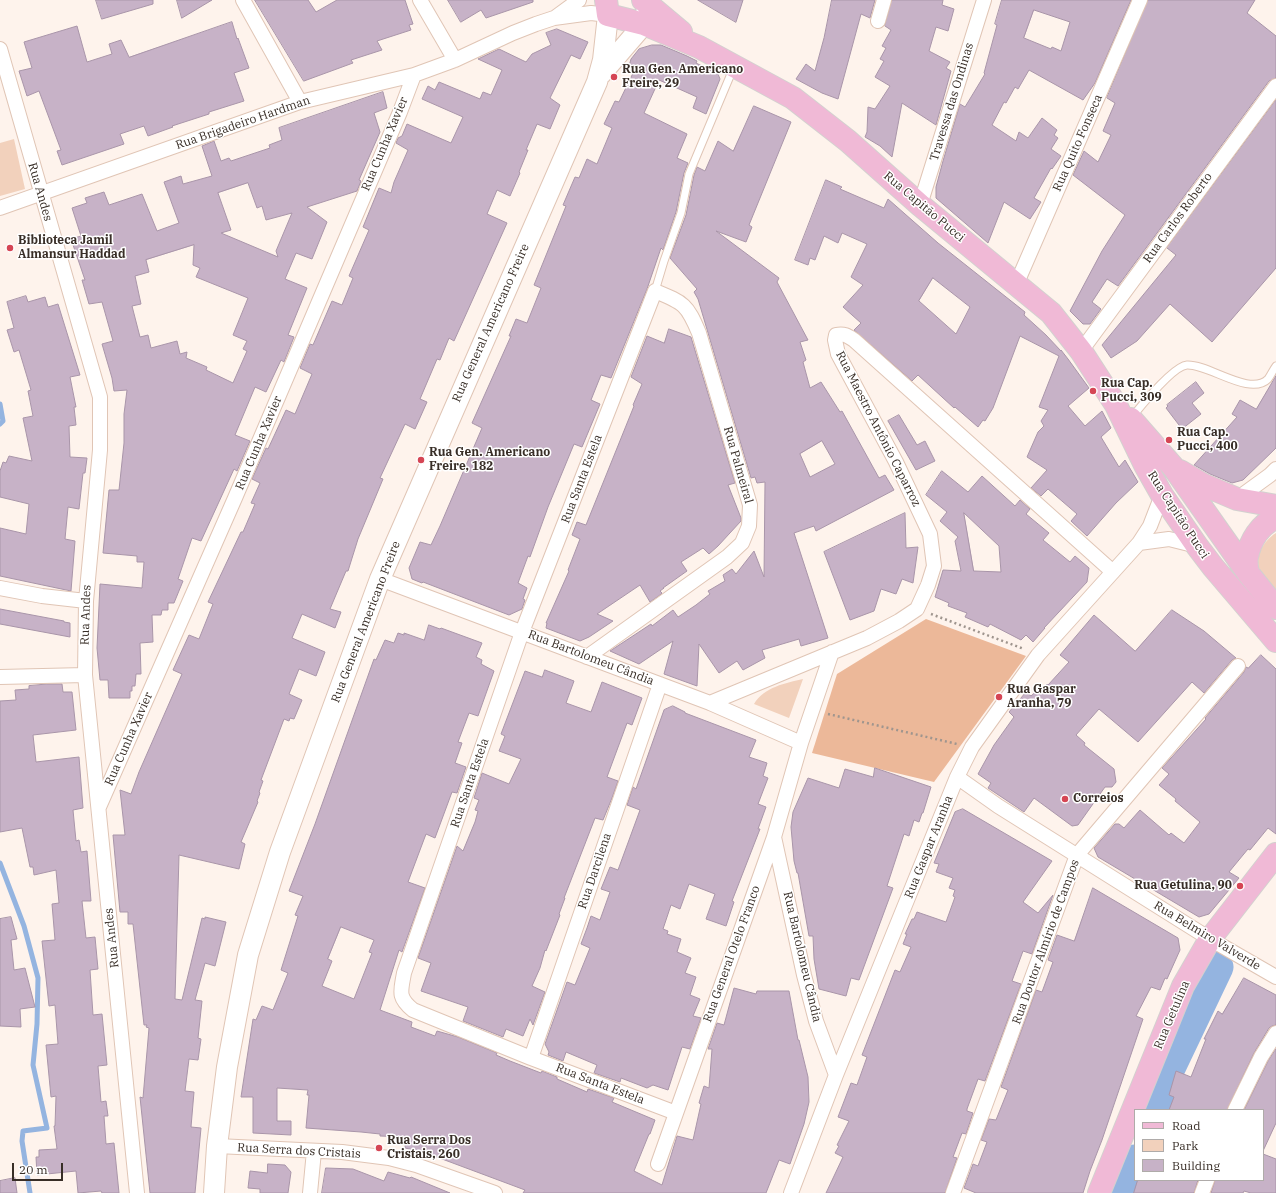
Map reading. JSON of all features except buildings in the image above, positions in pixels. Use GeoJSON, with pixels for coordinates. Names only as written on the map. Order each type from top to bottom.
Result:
{"type":"FeatureCollection","features":[{"type":"Feature","properties":{"kind":"main road","name":"Rua Capitão Pucci"},"geometry":{"type":"LineString","coordinates":[[607,7],[645,9],[699,47],[794,98],[848,142],[920,205],[1051,313],[1081,350],[1123,412],[1174,468]]}},
{"type":"Feature","properties":{"kind":"main road","name":"Rua General Americano Freire"},"geometry":{"type":"LineString","coordinates":[[599,76],[607,7]]}},
{"type":"Feature","properties":{"kind":"main road","name":"Rua General Americano Freire"},"geometry":{"type":"LineString","coordinates":[[214,1193],[217,1146],[227,1067],[248,955],[280,852],[380,579],[599,76],[616,55],[645,9]]}},
{"type":"Feature","properties":{"kind":"main road","name":"Rua Capitão Pucci"},"geometry":{"type":"LineString","coordinates":[[1123,412],[1145,464],[1162,494],[1197,546],[1213,567],[1267,608]]}},
{"type":"Feature","properties":{"kind":"main road"},"geometry":{"type":"LineString","coordinates":[[1174,468],[1204,485],[1237,499],[1276,506]]}},
{"type":"Feature","properties":{"kind":"main road"},"geometry":{"type":"LineString","coordinates":[[1174,468],[1248,573],[1267,608],[1276,641]]}},
{"type":"Feature","properties":{"kind":"main road"},"geometry":{"type":"LineString","coordinates":[[1248,573],[1247,558],[1251,543],[1262,527],[1276,518]]}},
{"type":"Feature","properties":{"kind":"main road","name":"Rua Getulina"},"geometry":{"type":"LineString","coordinates":[[1099,1193],[1183,986],[1210,939],[1276,854]]}},
{"type":"Feature","properties":{"kind":"street"},"geometry":{"type":"LineString","coordinates":[[243,0],[300,102]]}},
{"type":"Feature","properties":{"kind":"street"},"geometry":{"type":"LineString","coordinates":[[420,0],[455,60]]}},
{"type":"Feature","properties":{"kind":"street","name":"Rua Brigadeiro Hardman"},"geometry":{"type":"LineString","coordinates":[[554,18],[579,0]]}},
{"type":"Feature","properties":{"kind":"street"},"geometry":{"type":"LineString","coordinates":[[878,21],[884,0]]}},
{"type":"Feature","properties":{"kind":"street","name":"Travessa das Ondinas"},"geometry":{"type":"LineString","coordinates":[[920,205],[984,0]]}},
{"type":"Feature","properties":{"kind":"street","name":"Rua Quito Fonseca"},"geometry":{"type":"LineString","coordinates":[[1016,285],[1140,0]]}},
{"type":"Feature","properties":{"kind":"street","name":"Rua Brigadeiro Hardman"},"geometry":{"type":"LineString","coordinates":[[0,208],[300,102],[414,75],[455,60],[513,33],[554,18],[591,13],[607,7]]}},
{"type":"Feature","properties":{"kind":"street","name":"Rua Andes"},"geometry":{"type":"LineString","coordinates":[[0,49],[40,193],[100,397],[100,450],[86,601],[85,675],[137,1193]]}},
{"type":"Feature","properties":{"kind":"street","name":"Rua Cunha Xavier"},"geometry":{"type":"LineString","coordinates":[[99,808],[235,498],[400,112],[414,75]]}},
{"type":"Feature","properties":{"kind":"street","name":"Rua Carlos Roberto"},"geometry":{"type":"LineString","coordinates":[[1081,350],[1276,86]]}},
{"type":"Feature","properties":{"kind":"street","name":"Rua Santa Estela"},"geometry":{"type":"LineString","coordinates":[[655,291],[522,632],[404,973],[401,992],[405,1003],[413,1010],[531,1058],[676,1112]]}},
{"type":"Feature","properties":{"kind":"street","name":"Rua Palmeiral"},"geometry":{"type":"LineString","coordinates":[[587,657],[727,557],[742,543],[749,526],[750,505],[699,333],[691,314],[683,304],[655,291]]}},
{"type":"Feature","properties":{"kind":"street","name":"Rua Maestro Antônio Caparroz"},"geometry":{"type":"LineString","coordinates":[[917,609],[928,585],[934,566],[930,534],[896,462],[838,354],[835,340],[836,335],[846,335],[854,340],[1113,572]]}},
{"type":"Feature","properties":{"kind":"street"},"geometry":{"type":"LineString","coordinates":[[1237,499],[1276,469]]}},
{"type":"Feature","properties":{"kind":"street","name":"Rua Gaspar Aranha"},"geometry":{"type":"LineString","coordinates":[[791,1193],[836,1076],[957,777],[972,747],[1038,654],[1139,543],[1150,526],[1162,494]]}},
{"type":"Feature","properties":{"kind":"street"},"geometry":{"type":"LineString","coordinates":[[1139,543],[1169,539],[1197,546]]}},
{"type":"Feature","properties":{"kind":"street","name":"Rua Bartolomeu Cândia"},"geometry":{"type":"LineString","coordinates":[[380,579],[710,703],[801,743]]}},
{"type":"Feature","properties":{"kind":"street"},"geometry":{"type":"LineString","coordinates":[[0,588],[42,596],[86,601]]}},
{"type":"Feature","properties":{"kind":"street"},"geometry":{"type":"LineString","coordinates":[[710,703],[867,638],[899,621],[917,609]]}},
{"type":"Feature","properties":{"kind":"street","name":"Rua General Otelo Franco"},"geometry":{"type":"LineString","coordinates":[[658,1164],[774,837],[801,743],[832,652]]}},
{"type":"Feature","properties":{"kind":"street","name":"Rua Doutor Almírio de Campos"},"geometry":{"type":"LineString","coordinates":[[953,1193],[1077,855],[1238,666]]}},
{"type":"Feature","properties":{"kind":"street"},"geometry":{"type":"LineString","coordinates":[[0,677],[85,675]]}},
{"type":"Feature","properties":{"kind":"street","name":"Rua Darcilena"},"geometry":{"type":"LineString","coordinates":[[531,1058],[660,684]]}},
{"type":"Feature","properties":{"kind":"street","name":"Rua Belmiro Valverde"},"geometry":{"type":"LineString","coordinates":[[957,777],[998,806],[1210,939],[1276,977]]}},
{"type":"Feature","properties":{"kind":"street","name":"Rua Bartolomeu Cândia"},"geometry":{"type":"LineString","coordinates":[[774,837],[804,975],[816,1021],[836,1076]]}},
{"type":"Feature","properties":{"kind":"street"},"geometry":{"type":"LineString","coordinates":[[1236,1109],[1261,1057],[1276,1033]]}},
{"type":"Feature","properties":{"kind":"street","name":"Rua Serra dos Cristais"},"geometry":{"type":"LineString","coordinates":[[217,1146],[363,1154],[389,1158],[416,1164],[495,1193]]}},
{"type":"Feature","properties":{"kind":"street"},"geometry":{"type":"LineString","coordinates":[[310,1193],[314,1151]]}},
{"type":"Feature","properties":{"kind":"street"},"geometry":{"type":"LineString","coordinates":[[1202,1193],[1207,1181]]}},
{"type":"Feature","properties":{"kind":"lane"},"geometry":{"type":"LineString","coordinates":[[655,291],[681,213],[689,174],[734,66]]}},
{"type":"Feature","properties":{"kind":"lane"},"geometry":{"type":"LineString","coordinates":[[1123,412],[1153,391],[1178,369],[1186,365],[1198,367],[1252,385],[1267,380],[1276,366]]}},
{"type":"Feature","properties":{"kind":"path"},"geometry":{"type":"LineString","coordinates":[[917,609],[1038,654]]}},
{"type":"Feature","properties":{"kind":"path"},"geometry":{"type":"LineString","coordinates":[[812,710],[972,747]]}},
{"type":"Feature","properties":{"kind":"green space"},"geometry":{"type":"Polygon","coordinates":[[[14,139],[25,189],[0,196],[0,143],[14,139]]]}},
{"type":"Feature","properties":{"kind":"green space"},"geometry":{"type":"Polygon","coordinates":[[[1276,533],[1276,592],[1262,574],[1258,562],[1260,551],[1263,546],[1271,536],[1276,533]]]}},
{"type":"Feature","properties":{"kind":"green space"},"geometry":{"type":"Polygon","coordinates":[[[803,679],[789,718],[754,704],[763,693],[783,684],[803,679]]]}},
{"type":"Feature","properties":{"kind":"shaded area"},"geometry":{"type":"Polygon","coordinates":[[[926,619],[1026,656],[934,782],[812,753],[837,674],[926,619]]]}},
{"type":"Feature","properties":{"kind":"waterway"},"geometry":{"type":"LineString","coordinates":[[0,404],[3,421],[0,424]]}},
{"type":"Feature","properties":{"kind":"waterway"},"geometry":{"type":"LineString","coordinates":[[0,863],[24,926],[38,978],[37,1024],[33,1065],[47,1128],[23,1131],[22,1141],[30,1193]]}},
{"type":"Feature","properties":{"kind":"waterway"},"geometry":{"type":"LineString","coordinates":[[1154,1109],[1168,1072],[1218,967]]}},
{"type":"Feature","properties":{"kind":"waterway"},"geometry":{"type":"LineString","coordinates":[[1122,1193],[1134,1163]]}},
{"type":"Feature","properties":{"kind":"place","name":"Rua Gen. Americano Freire, 29"},"geometry":{"type":"Point","coordinates":[614,77]}},
{"type":"Feature","properties":{"kind":"place","name":"Biblioteca Jamil Almansur Haddad"},"geometry":{"type":"Point","coordinates":[10,248]}},
{"type":"Feature","properties":{"kind":"place","name":"Rua Cap. Pucci, 309"},"geometry":{"type":"Point","coordinates":[1093,391]}},
{"type":"Feature","properties":{"kind":"place","name":"Rua Cap. Pucci, 400"},"geometry":{"type":"Point","coordinates":[1169,440]}},
{"type":"Feature","properties":{"kind":"place","name":"Rua Gen. Americano Freire, 182"},"geometry":{"type":"Point","coordinates":[421,460]}},
{"type":"Feature","properties":{"kind":"place","name":"Rua Gaspar Aranha, 79"},"geometry":{"type":"Point","coordinates":[999,697]}},
{"type":"Feature","properties":{"kind":"place","name":"Correios"},"geometry":{"type":"Point","coordinates":[1065,799]}},
{"type":"Feature","properties":{"kind":"place","name":"Rua Getulina, 90"},"geometry":{"type":"Point","coordinates":[1240,886]}},
{"type":"Feature","properties":{"kind":"place","name":"Rua Serra Dos Cristais, 260"},"geometry":{"type":"Point","coordinates":[379,1148]}}]}
